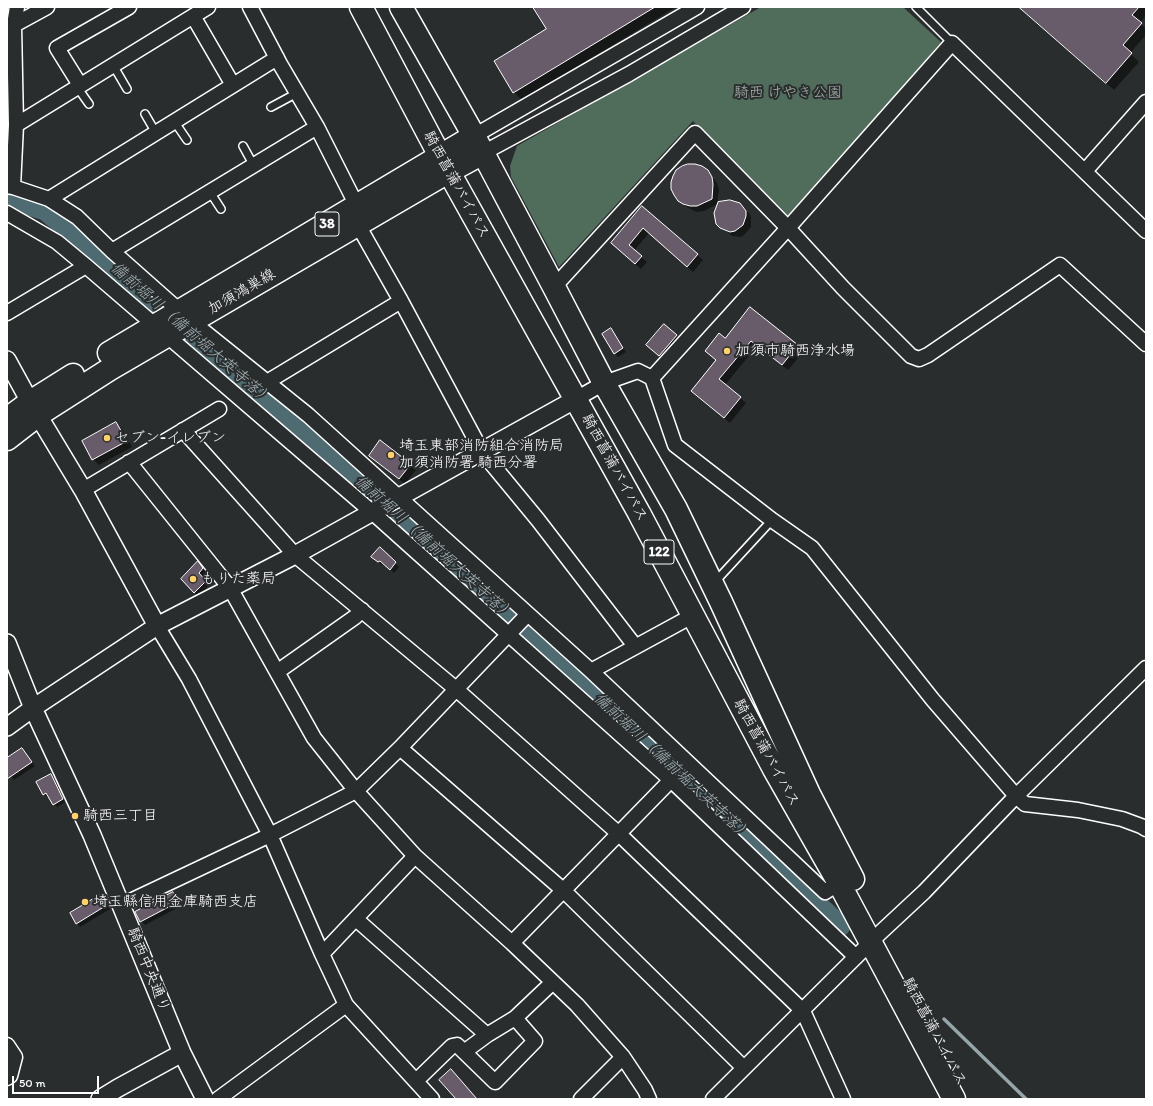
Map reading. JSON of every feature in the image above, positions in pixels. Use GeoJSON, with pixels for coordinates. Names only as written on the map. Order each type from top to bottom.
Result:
{"type":"FeatureCollection","features":[{"type":"Feature","properties":{"kind":"main road","name":"騎西菖蒲バイパス"},"geometry":{"type":"LineString","coordinates":[[361,7],[444,164],[639,513],[774,769],[839,883],[869,944],[954,1099]]}},
{"type":"Feature","properties":{"kind":"main road","name":"騎西菖蒲バイパス"},"geometry":{"type":"LineString","coordinates":[[401,7],[478,144],[604,383],[676,509],[713,584],[809,794],[869,944],[970,1099]]}},
{"type":"Feature","properties":{"kind":"main road","name":"加須鴻巣線"},"geometry":{"type":"LineString","coordinates":[[7,419],[34,409],[163,329],[478,144]]}},
{"type":"Feature","properties":{"kind":"main road","name":"加須鴻巣線"},"geometry":{"type":"LineString","coordinates":[[7,439],[34,409]]}},
{"type":"Feature","properties":{"kind":"street"},"geometry":{"type":"LineString","coordinates":[[17,7],[14,25],[16,125],[10,187],[50,199],[77,217],[112,252],[186,316],[308,415],[399,496],[526,616],[591,671],[825,892],[839,883]]}},
{"type":"Feature","properties":{"kind":"street"},"geometry":{"type":"LineString","coordinates":[[14,25],[46,7]]}},
{"type":"Feature","properties":{"kind":"street"},"geometry":{"type":"LineString","coordinates":[[79,86],[57,48],[129,7]]}},
{"type":"Feature","properties":{"kind":"street"},"geometry":{"type":"LineString","coordinates":[[16,125],[208,7]]}},
{"type":"Feature","properties":{"kind":"street"},"geometry":{"type":"LineString","coordinates":[[250,7],[277,58],[317,127],[357,216],[482,452],[538,520],[635,646]]}},
{"type":"Feature","properties":{"kind":"street"},"geometry":{"type":"LineString","coordinates":[[478,144],[697,7]]}},
{"type":"Feature","properties":{"kind":"street"},"geometry":{"type":"LineString","coordinates":[[478,144],[629,74],[743,7]]}},
{"type":"Feature","properties":{"kind":"street"},"geometry":{"type":"LineString","coordinates":[[193,16],[233,85]]}},
{"type":"Feature","properties":{"kind":"street"},"geometry":{"type":"LineString","coordinates":[[652,378],[788,228],[952,43],[1146,231]]}},
{"type":"Feature","properties":{"kind":"street"},"geometry":{"type":"LineString","coordinates":[[50,199],[277,58]]}},
{"type":"Feature","properties":{"kind":"street"},"geometry":{"type":"LineString","coordinates":[[1085,171],[1146,102]]}},
{"type":"Feature","properties":{"kind":"street"},"geometry":{"type":"LineString","coordinates":[[112,252],[317,127]]}},
{"type":"Feature","properties":{"kind":"street"},"geometry":{"type":"LineString","coordinates":[[554,287],[695,132],[788,228],[843,288],[911,356],[919,359],[928,355],[1060,265],[1146,344]]}},
{"type":"Feature","properties":{"kind":"street"},"geometry":{"type":"LineString","coordinates":[[7,213],[58,242],[163,329],[374,511],[671,780],[869,944]]}},
{"type":"Feature","properties":{"kind":"street"},"geometry":{"type":"LineString","coordinates":[[7,313],[86,266]]}},
{"type":"Feature","properties":{"kind":"street"},"geometry":{"type":"LineString","coordinates":[[267,382],[402,301]]}},
{"type":"Feature","properties":{"kind":"street"},"geometry":{"type":"LineString","coordinates":[[7,360],[189,680],[270,834],[322,954],[346,1005],[432,1099]]}},
{"type":"Feature","properties":{"kind":"street"},"geometry":{"type":"LineString","coordinates":[[7,727],[33,708],[157,626],[295,555],[604,383],[638,371],[652,378],[675,445],[772,520],[812,548],[933,700],[1016,796],[1025,804],[1078,810],[1122,819],[1146,829]]}},
{"type":"Feature","properties":{"kind":"street"},"geometry":{"type":"LineString","coordinates":[[82,490],[219,409]]}},
{"type":"Feature","properties":{"kind":"street"},"geometry":{"type":"LineString","coordinates":[[183,430],[295,555],[456,689],[619,834],[803,1012],[843,1099]]}},
{"type":"Feature","properties":{"kind":"street"},"geometry":{"type":"LineString","coordinates":[[129,462],[230,588],[314,738],[356,792],[416,856],[512,943],[577,1005],[623,1057],[645,1090],[649,1099]]}},
{"type":"Feature","properties":{"kind":"street"},"geometry":{"type":"LineString","coordinates":[[277,672],[356,617],[362,610]]}},
{"type":"Feature","properties":{"kind":"street"},"geometry":{"type":"LineString","coordinates":[[122,905],[356,792],[526,616]]}},
{"type":"Feature","properties":{"kind":"street"},"geometry":{"type":"LineString","coordinates":[[591,671],[692,616]]}},
{"type":"Feature","properties":{"kind":"street","name":"騎西中央通り"},"geometry":{"type":"LineString","coordinates":[[7,643],[33,708],[92,835],[122,905],[182,1052],[205,1099]]}},
{"type":"Feature","properties":{"kind":"street"},"geometry":{"type":"LineString","coordinates":[[713,1099],[803,1012],[869,944],[924,892],[1016,796],[1146,668]]}},
{"type":"Feature","properties":{"kind":"street"},"geometry":{"type":"LineString","coordinates":[[400,748],[563,890],[744,1068]]}},
{"type":"Feature","properties":{"kind":"street"},"geometry":{"type":"LineString","coordinates":[[512,943],[671,780]]}},
{"type":"Feature","properties":{"kind":"street"},"geometry":{"type":"LineString","coordinates":[[322,954],[416,856]]}},
{"type":"Feature","properties":{"kind":"street"},"geometry":{"type":"LineString","coordinates":[[356,919],[487,1035]]}},
{"type":"Feature","properties":{"kind":"street"},"geometry":{"type":"LineString","coordinates":[[464,1052],[487,1035],[515,1018],[553,982]]}},
{"type":"Feature","properties":{"kind":"street"},"geometry":{"type":"LineString","coordinates":[[218,1099],[346,1005]]}},
{"type":"Feature","properties":{"kind":"street"},"geometry":{"type":"LineString","coordinates":[[416,1081],[452,1046],[457,1045],[495,1082],[535,1041],[515,1018]]}},
{"type":"Feature","properties":{"kind":"street"},"geometry":{"type":"LineString","coordinates":[[7,1045],[15,1057],[10,1076],[7,1078]]}},
{"type":"Feature","properties":{"kind":"street"},"geometry":{"type":"LineString","coordinates":[[100,1099],[182,1052]]}},
{"type":"Feature","properties":{"kind":"street"},"geometry":{"type":"LineString","coordinates":[[581,1099],[623,1057]]}},
{"type":"Feature","properties":{"kind":"lane"},"geometry":{"type":"LineString","coordinates":[[916,7],[952,43]]}},
{"type":"Feature","properties":{"kind":"lane"},"geometry":{"type":"LineString","coordinates":[[113,65],[127,89]]}},
{"type":"Feature","properties":{"kind":"lane"},"geometry":{"type":"LineString","coordinates":[[79,86],[89,104]]}},
{"type":"Feature","properties":{"kind":"lane"},"geometry":{"type":"LineString","coordinates":[[271,108],[297,93]]}},
{"type":"Feature","properties":{"kind":"lane"},"geometry":{"type":"LineString","coordinates":[[145,114],[156,133]]}},
{"type":"Feature","properties":{"kind":"lane"},"geometry":{"type":"LineString","coordinates":[[174,121],[187,140]]}},
{"type":"Feature","properties":{"kind":"lane"},"geometry":{"type":"LineString","coordinates":[[243,146],[254,166]]}},
{"type":"Feature","properties":{"kind":"lane"},"geometry":{"type":"LineString","coordinates":[[210,192],[221,209]]}},
{"type":"Feature","properties":{"kind":"lane"},"geometry":{"type":"LineString","coordinates":[[713,584],[772,520]]}},
{"type":"Feature","properties":{"kind":"green space","name":"騎西 けやき公園"},"geometry":{"type":"Polygon","coordinates":[[[761,7],[903,7],[941,42],[794,222],[693,121],[559,267],[511,177],[510,166],[517,146],[761,7]]]}},
{"type":"Feature","properties":{"kind":"building"},"geometry":{"type":"Polygon","coordinates":[[[533,7],[655,7],[513,93],[494,61],[546,29],[533,7]]]}},
{"type":"Feature","properties":{"kind":"building"},"geometry":{"type":"Polygon","coordinates":[[[1019,7],[1139,7],[1132,15],[1142,23],[1123,45],[1132,53],[1106,83],[1019,7]]]}},
{"type":"Feature","properties":{"kind":"building"},"geometry":{"type":"Polygon","coordinates":[[[688,164],[702,166],[708,170],[712,177],[712,199],[697,206],[690,206],[678,201],[671,189],[671,182],[676,170],[688,164]]]}},
{"type":"Feature","properties":{"kind":"building"},"geometry":{"type":"Polygon","coordinates":[[[730,200],[740,203],[746,211],[746,216],[743,225],[735,231],[730,232],[720,228],[716,224],[714,213],[718,202],[730,200]]]}},
{"type":"Feature","properties":{"kind":"building"},"geometry":{"type":"Polygon","coordinates":[[[642,206],[698,254],[687,267],[643,228],[629,245],[642,256],[635,264],[611,243],[642,206]]]}},
{"type":"Feature","properties":{"kind":"building"},"geometry":{"type":"Polygon","coordinates":[[[750,307],[798,345],[782,365],[751,341],[719,379],[741,397],[724,418],[691,391],[716,360],[705,351],[719,333],[725,338],[750,307]]]}},
{"type":"Feature","properties":{"kind":"building"},"geometry":{"type":"Polygon","coordinates":[[[664,324],[677,335],[659,356],[646,345],[664,324]]]}},
{"type":"Feature","properties":{"kind":"building"},"geometry":{"type":"Polygon","coordinates":[[[611,328],[623,348],[614,354],[602,334],[611,328]]]}},
{"type":"Feature","properties":{"kind":"building"},"geometry":{"type":"Polygon","coordinates":[[[116,422],[127,441],[92,460],[82,441],[116,422]]]}},
{"type":"Feature","properties":{"kind":"building"},"geometry":{"type":"Polygon","coordinates":[[[380,440],[411,464],[399,479],[369,456],[380,440]]]}},
{"type":"Feature","properties":{"kind":"building"},"geometry":{"type":"Polygon","coordinates":[[[380,547],[396,562],[390,570],[380,561],[378,562],[371,557],[380,547]]]}},
{"type":"Feature","properties":{"kind":"building"},"geometry":{"type":"Polygon","coordinates":[[[198,561],[203,568],[199,573],[206,581],[194,593],[181,579],[198,561]]]}},
{"type":"Feature","properties":{"kind":"building"},"geometry":{"type":"Polygon","coordinates":[[[22,748],[32,762],[7,779],[7,758],[22,748]]]}},
{"type":"Feature","properties":{"kind":"building"},"geometry":{"type":"Polygon","coordinates":[[[51,774],[63,799],[53,805],[46,793],[43,795],[36,782],[51,774]]]}},
{"type":"Feature","properties":{"kind":"building"},"geometry":{"type":"Polygon","coordinates":[[[173,892],[178,902],[140,922],[135,912],[173,892]]]}},
{"type":"Feature","properties":{"kind":"building"},"geometry":{"type":"Polygon","coordinates":[[[100,895],[107,905],[76,924],[70,913],[100,895]]]}},
{"type":"Feature","properties":{"kind":"building"},"geometry":{"type":"Polygon","coordinates":[[[451,1069],[477,1099],[456,1099],[439,1080],[451,1069]]]}},
{"type":"Feature","properties":{"kind":"waterway","name":"備前堀川（備前堀大英寺落）"},"geometry":{"type":"LineString","coordinates":[[7,198],[45,210],[138,287],[264,400],[441,554],[666,760],[840,926]]}},
{"type":"Feature","properties":{"kind":"waterway","name":"備前堀川（備前堀大英寺落）"},"geometry":{"type":"LineString","coordinates":[[944,1019],[1026,1099]]}},
{"type":"Feature","properties":{"kind":"place","name":"加須市騎西浄水場"},"geometry":{"type":"Point","coordinates":[727,351]}},
{"type":"Feature","properties":{"kind":"place","name":"セブン-イレブン"},"geometry":{"type":"Point","coordinates":[107,438]}},
{"type":"Feature","properties":{"kind":"place","name":"埼玉東部消防組合消防局 加須消防署 騎西分署"},"geometry":{"type":"Point","coordinates":[391,455]}},
{"type":"Feature","properties":{"kind":"place","name":"もりた薬局"},"geometry":{"type":"Point","coordinates":[193,579]}},
{"type":"Feature","properties":{"kind":"place","name":"騎西三丁目"},"geometry":{"type":"Point","coordinates":[75,816]}},
{"type":"Feature","properties":{"kind":"place","name":"埼玉縣信用金庫騎西支店"},"geometry":{"type":"Point","coordinates":[85,902]}}]}
